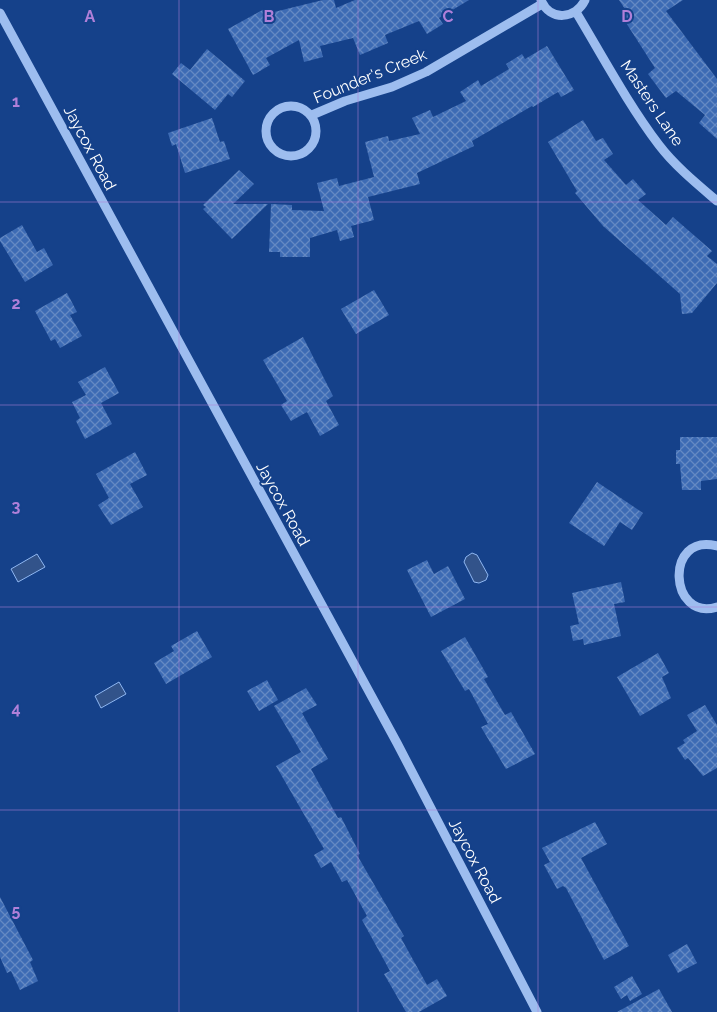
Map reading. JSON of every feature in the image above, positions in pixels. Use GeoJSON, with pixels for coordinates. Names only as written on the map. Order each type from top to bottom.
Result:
{"type":"FeatureCollection","features":[{"type":"Feature","properties":{"kind":"street"},"geometry":{"type":"LineString","coordinates":[[542,2],[554,14],[569,15],[576,12],[585,0]]}},
{"type":"Feature","properties":{"kind":"street","name":"Founder's Creek"},"geometry":{"type":"LineString","coordinates":[[312,115],[345,100],[392,87],[426,72],[542,2]]}},
{"type":"Feature","properties":{"kind":"street","name":"Masters Lane"},"geometry":{"type":"LineString","coordinates":[[576,12],[636,112],[660,147],[689,177],[717,201]]}},
{"type":"Feature","properties":{"kind":"street","name":"Jaycox Road"},"geometry":{"type":"LineString","coordinates":[[0,13],[396,743],[537,1012]]}},
{"type":"Feature","properties":{"kind":"street","name":"Founder's Creek"},"geometry":{"type":"LineString","coordinates":[[288,106],[297,106],[312,115],[317,132],[315,141],[304,154],[286,156],[271,147],[266,131],[272,114],[288,106]]}},
{"type":"Feature","properties":{"kind":"street"},"geometry":{"type":"LineString","coordinates":[[717,546],[700,546],[689,551],[682,560],[678,571],[678,583],[682,594],[690,602],[701,607],[717,606]]}},
{"type":"Feature","properties":{"kind":"water"},"geometry":{"type":"Polygon","coordinates":[[[472,553],[477,555],[488,575],[486,580],[479,583],[474,582],[464,562],[466,557],[472,553]]]}},
{"type":"Feature","properties":{"kind":"water"},"geometry":{"type":"Polygon","coordinates":[[[37,554],[45,567],[18,582],[11,569],[37,554]]]}},
{"type":"Feature","properties":{"kind":"water"},"geometry":{"type":"Polygon","coordinates":[[[119,682],[126,694],[101,708],[95,696],[119,682]]]}},
{"type":"Feature","properties":{"kind":"building"},"geometry":{"type":"Polygon","coordinates":[[[323,0],[334,0],[336,8],[355,0],[469,0],[439,18],[443,24],[427,34],[419,21],[385,35],[388,43],[360,55],[353,38],[320,46],[323,57],[304,62],[299,40],[266,58],[270,65],[253,75],[228,29],[266,8],[270,13],[323,0]]]}},
{"type":"Feature","properties":{"kind":"building"},"geometry":{"type":"Polygon","coordinates":[[[619,0],[683,0],[666,11],[717,79],[717,139],[699,123],[705,115],[676,91],[666,98],[648,74],[655,68],[621,15],[627,12],[619,0]]]}},
{"type":"Feature","properties":{"kind":"building"},"geometry":{"type":"Polygon","coordinates":[[[547,46],[574,90],[561,97],[558,92],[472,141],[474,146],[417,173],[420,184],[368,197],[374,220],[351,226],[354,237],[340,241],[337,230],[310,238],[310,257],[280,257],[280,252],[269,252],[271,204],[292,205],[292,210],[324,211],[317,183],[337,178],[339,186],[374,177],[365,142],[388,136],[389,141],[420,134],[412,118],[430,110],[433,117],[466,101],[460,92],[478,80],[481,86],[509,69],[506,64],[522,54],[525,59],[547,46]]]}},
{"type":"Feature","properties":{"kind":"building"},"geometry":{"type":"Polygon","coordinates":[[[207,49],[245,81],[232,97],[228,94],[215,110],[172,74],[181,63],[190,70],[207,49]]]}},
{"type":"Feature","properties":{"kind":"building"},"geometry":{"type":"Polygon","coordinates":[[[212,118],[220,142],[224,141],[230,159],[185,173],[176,144],[172,146],[168,133],[212,118]]]}},
{"type":"Feature","properties":{"kind":"building"},"geometry":{"type":"Polygon","coordinates":[[[583,120],[596,141],[603,138],[613,154],[604,160],[626,185],[633,179],[646,194],[638,200],[666,225],[673,217],[712,251],[707,256],[717,264],[717,283],[692,313],[682,314],[680,294],[603,226],[575,193],[577,191],[548,142],[583,120]]]}},
{"type":"Feature","properties":{"kind":"building"},"geometry":{"type":"Polygon","coordinates":[[[239,170],[254,184],[233,204],[268,204],[232,239],[203,209],[206,207],[203,205],[239,170]]]}},
{"type":"Feature","properties":{"kind":"building"},"geometry":{"type":"Polygon","coordinates":[[[22,225],[37,252],[44,248],[53,265],[25,282],[0,241],[0,238],[22,225]]]}},
{"type":"Feature","properties":{"kind":"building"},"geometry":{"type":"Polygon","coordinates":[[[374,290],[389,315],[356,334],[341,309],[374,290]]]}},
{"type":"Feature","properties":{"kind":"building"},"geometry":{"type":"Polygon","coordinates":[[[67,293],[77,312],[70,315],[82,336],[60,348],[55,339],[51,341],[35,311],[67,293]]]}},
{"type":"Feature","properties":{"kind":"building"},"geometry":{"type":"Polygon","coordinates":[[[303,337],[333,396],[326,401],[339,425],[320,436],[307,412],[291,421],[281,405],[287,401],[263,360],[303,337]]]}},
{"type":"Feature","properties":{"kind":"building"},"geometry":{"type":"Polygon","coordinates":[[[105,367],[119,393],[101,403],[112,424],[85,439],[76,421],[80,418],[72,402],[86,395],[78,382],[105,367]]]}},
{"type":"Feature","properties":{"kind":"building"},"geometry":{"type":"Polygon","coordinates":[[[680,437],[717,437],[717,479],[701,481],[701,490],[682,490],[680,464],[676,464],[676,450],[680,450],[680,437]]]}},
{"type":"Feature","properties":{"kind":"building"},"geometry":{"type":"Polygon","coordinates":[[[135,452],[147,475],[130,484],[143,507],[111,525],[98,505],[109,498],[96,474],[135,452]]]}},
{"type":"Feature","properties":{"kind":"building"},"geometry":{"type":"Polygon","coordinates":[[[597,482],[643,513],[632,530],[620,522],[604,546],[569,523],[597,482]]]}},
{"type":"Feature","properties":{"kind":"building"},"geometry":{"type":"Polygon","coordinates":[[[427,560],[434,574],[448,566],[465,599],[431,617],[407,570],[427,560]]]}},
{"type":"Feature","properties":{"kind":"building"},"geometry":{"type":"Polygon","coordinates":[[[621,582],[625,602],[614,604],[621,636],[584,645],[583,639],[573,641],[570,626],[579,624],[572,593],[621,582]]]}},
{"type":"Feature","properties":{"kind":"building"},"geometry":{"type":"Polygon","coordinates":[[[197,631],[212,657],[166,684],[154,663],[174,651],[171,646],[197,631]]]}},
{"type":"Feature","properties":{"kind":"building"},"geometry":{"type":"Polygon","coordinates":[[[465,637],[488,677],[484,679],[505,715],[511,712],[535,754],[506,769],[481,727],[488,724],[469,689],[465,691],[441,651],[465,637]]]}},
{"type":"Feature","properties":{"kind":"building"},"geometry":{"type":"Polygon","coordinates":[[[658,653],[669,673],[662,677],[671,698],[640,716],[617,677],[658,653]]]}},
{"type":"Feature","properties":{"kind":"building"},"geometry":{"type":"Polygon","coordinates":[[[267,680],[278,700],[259,711],[247,691],[267,680]]]}},
{"type":"Feature","properties":{"kind":"building"},"geometry":{"type":"Polygon","coordinates":[[[306,688],[317,705],[302,713],[328,759],[311,769],[338,818],[341,817],[360,854],[357,855],[404,936],[401,938],[427,985],[437,979],[447,996],[419,1012],[406,1012],[384,974],[390,971],[362,920],[367,916],[347,880],[342,882],[331,862],[321,868],[314,855],[324,849],[276,766],[301,752],[274,706],[306,688]]]}},
{"type":"Feature","properties":{"kind":"building"},"geometry":{"type":"Polygon","coordinates":[[[705,705],[717,725],[717,768],[703,776],[688,758],[685,760],[677,748],[685,743],[683,740],[697,731],[687,715],[705,705]]]}},
{"type":"Feature","properties":{"kind":"building"},"geometry":{"type":"Polygon","coordinates":[[[595,822],[607,844],[581,858],[629,946],[604,960],[566,888],[563,886],[557,889],[544,865],[550,862],[542,848],[595,822]]]}},
{"type":"Feature","properties":{"kind":"building"},"geometry":{"type":"Polygon","coordinates":[[[0,897],[33,960],[30,962],[38,981],[20,990],[11,971],[7,973],[0,957],[0,897]]]}},
{"type":"Feature","properties":{"kind":"building"},"geometry":{"type":"Polygon","coordinates":[[[687,944],[697,963],[678,973],[668,955],[687,944]]]}},
{"type":"Feature","properties":{"kind":"building"},"geometry":{"type":"Polygon","coordinates":[[[632,976],[642,994],[630,1001],[627,995],[621,999],[614,987],[632,976]]]}},
{"type":"Feature","properties":{"kind":"building"},"geometry":{"type":"Polygon","coordinates":[[[659,989],[672,1012],[617,1012],[659,989]]]}}]}
